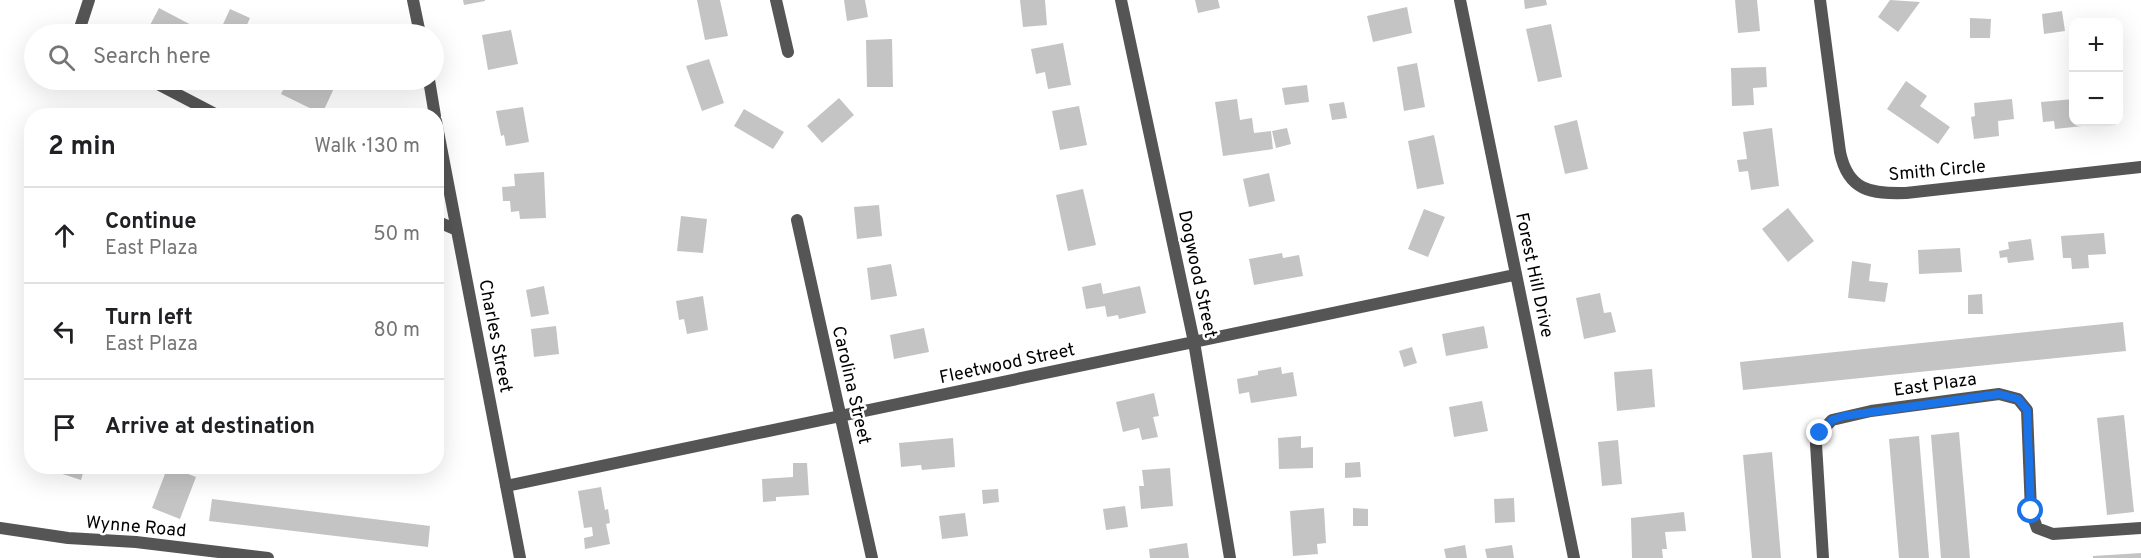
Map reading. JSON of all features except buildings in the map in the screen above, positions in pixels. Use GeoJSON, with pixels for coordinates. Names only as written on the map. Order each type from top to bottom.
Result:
{"type":"FeatureCollection","features":[{"type":"Feature","properties":{"kind":"street"},"geometry":{"type":"LineString","coordinates":[[81,24],[89,0]]}},
{"type":"Feature","properties":{"kind":"street"},"geometry":{"type":"LineString","coordinates":[[414,0],[418,24]]}},
{"type":"Feature","properties":{"kind":"street"},"geometry":{"type":"LineString","coordinates":[[776,0],[788,52]]}},
{"type":"Feature","properties":{"kind":"street","name":"Dogwood Street"},"geometry":{"type":"LineString","coordinates":[[1121,0],[1194,342],[1230,558]]}},
{"type":"Feature","properties":{"kind":"street","name":"Forest Hill Drive"},"geometry":{"type":"LineString","coordinates":[[1460,0],[1514,275],[1574,558]]}},
{"type":"Feature","properties":{"kind":"street","name":"Smith Circle"},"geometry":{"type":"LineString","coordinates":[[1820,0],[1840,152],[1848,175],[1857,185],[1871,192],[1906,193],[2141,167]]}},
{"type":"Feature","properties":{"kind":"street"},"geometry":{"type":"LineString","coordinates":[[169,90],[204,108]]}},
{"type":"Feature","properties":{"kind":"street"},"geometry":{"type":"LineString","coordinates":[[431,90],[434,108]]}},
{"type":"Feature","properties":{"kind":"street","name":"Charles Street"},"geometry":{"type":"LineString","coordinates":[[444,163],[520,558]]}},
{"type":"Feature","properties":{"kind":"street","name":"Carolina Street"},"geometry":{"type":"LineString","coordinates":[[797,220],[872,558]]}},
{"type":"Feature","properties":{"kind":"street"},"geometry":{"type":"LineString","coordinates":[[444,224],[457,230]]}},
{"type":"Feature","properties":{"kind":"street","name":"Fleetwood Street"},"geometry":{"type":"LineString","coordinates":[[506,486],[1514,275]]}},
{"type":"Feature","properties":{"kind":"street","name":"East Plaza"},"geometry":{"type":"LineString","coordinates":[[1823,558],[1816,444],[1825,426],[1844,416],[1978,396],[2012,395],[2023,403],[2027,410],[2031,511],[2037,528],[2053,534],[2141,528]]}},
{"type":"Feature","properties":{"kind":"street","name":"Wynne Road"},"geometry":{"type":"LineString","coordinates":[[0,528],[68,538],[268,558]]}},
{"type":"Feature","properties":{"kind":"route"},"geometry":{"type":"LineString","coordinates":[[1820,433],[1832,420],[1844,416],[1978,396],[2012,395],[2023,403],[2027,410],[2031,511]]}}]}
